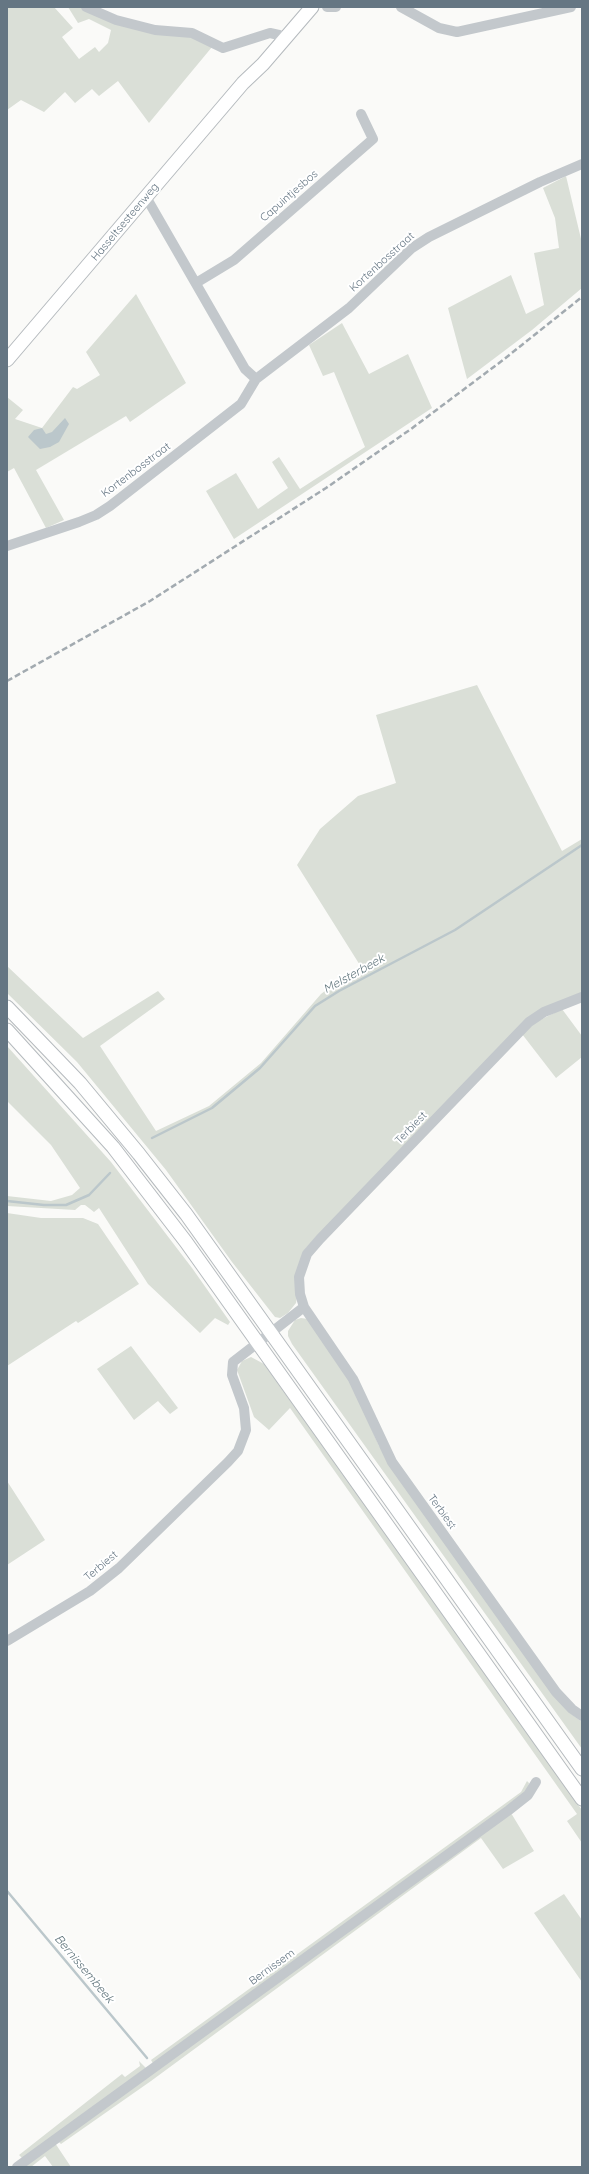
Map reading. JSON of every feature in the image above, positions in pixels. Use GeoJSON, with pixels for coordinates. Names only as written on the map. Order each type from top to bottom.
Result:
{"type":"FeatureCollection","features":[{"type":"Feature","properties":{"kind":"main road","name":"Hasseltsesteenweg"},"geometry":{"type":"LineString","coordinates":[[7,360],[243,83],[263,64],[303,7]]}},
{"type":"Feature","properties":{"kind":"main road","name":"Hasseltsesteenweg"},"geometry":{"type":"LineString","coordinates":[[282,37],[312,7]]}},
{"type":"Feature","properties":{"kind":"main road"},"geometry":{"type":"LineString","coordinates":[[7,1007],[80,1083],[136,1150],[186,1214],[582,1769]]}},
{"type":"Feature","properties":{"kind":"main road"},"geometry":{"type":"LineString","coordinates":[[7,1030],[113,1147],[186,1242],[257,1344],[582,1798]]}},
{"type":"Feature","properties":{"kind":"street"},"geometry":{"type":"LineString","coordinates":[[86,7],[116,20],[155,30],[192,32],[223,48],[270,34],[282,37]]}},
{"type":"Feature","properties":{"kind":"street"},"geometry":{"type":"LineString","coordinates":[[327,7],[336,7]]}},
{"type":"Feature","properties":{"kind":"street"},"geometry":{"type":"LineString","coordinates":[[401,7],[439,28],[457,32],[571,7]]}},
{"type":"Feature","properties":{"kind":"street","name":"Capuintjesbos"},"geometry":{"type":"LineString","coordinates":[[196,283],[234,260],[373,139],[361,114]]}},
{"type":"Feature","properties":{"kind":"street","name":"Kortenbosstraat"},"geometry":{"type":"LineString","coordinates":[[7,546],[64,528],[96,515],[105,509],[241,404],[256,379],[349,308],[412,248],[429,237],[540,182],[582,164]]}},
{"type":"Feature","properties":{"kind":"street"},"geometry":{"type":"LineString","coordinates":[[146,197],[245,369],[256,379]]}},
{"type":"Feature","properties":{"kind":"street","name":"Terbiest"},"geometry":{"type":"LineString","coordinates":[[582,997],[544,1012],[530,1022],[320,1239],[308,1254],[299,1277],[300,1294],[304,1307],[353,1379],[383,1445],[400,1476],[556,1692],[572,1709],[582,1716]]}},
{"type":"Feature","properties":{"kind":"street","name":"Terbiest"},"geometry":{"type":"LineString","coordinates":[[7,1641],[65,1607],[102,1582],[238,1451],[246,1430],[244,1408],[232,1376],[233,1362],[304,1307]]}},
{"type":"Feature","properties":{"kind":"street","name":"Bernissem"},"geometry":{"type":"LineString","coordinates":[[17,2167],[509,1810],[528,1795],[536,1782]]}},
{"type":"Feature","properties":{"kind":"shaded area"},"geometry":{"type":"Polygon","coordinates":[[[7,7],[54,7],[73,28],[62,37],[79,59],[95,47],[99,52],[108,43],[111,30],[89,19],[78,23],[68,7],[81,7],[194,37],[212,47],[149,123],[118,81],[99,96],[92,89],[75,103],[65,92],[44,112],[21,100],[7,110],[7,7]]]}},
{"type":"Feature","properties":{"kind":"shaded area"},"geometry":{"type":"Polygon","coordinates":[[[566,176],[582,243],[582,288],[532,330],[467,379],[448,308],[511,275],[526,314],[544,305],[534,253],[559,248],[555,218],[543,188],[566,176]]]}},
{"type":"Feature","properties":{"kind":"shaded area"},"geometry":{"type":"Polygon","coordinates":[[[136,294],[186,383],[130,422],[126,416],[36,470],[64,520],[46,528],[14,468],[7,472],[7,397],[23,410],[15,419],[42,428],[73,387],[77,389],[100,375],[86,352],[136,294]]]}},
{"type":"Feature","properties":{"kind":"shaded area"},"geometry":{"type":"Polygon","coordinates":[[[342,323],[369,374],[408,354],[432,408],[234,539],[206,491],[236,473],[258,509],[288,488],[272,462],[279,457],[300,489],[365,447],[334,372],[323,376],[309,345],[342,323]]]}},
{"type":"Feature","properties":{"kind":"shaded area"},"geometry":{"type":"Polygon","coordinates":[[[65,418],[69,424],[59,442],[50,447],[40,449],[28,437],[34,430],[42,428],[46,434],[52,432],[65,418]]]}},
{"type":"Feature","properties":{"kind":"shaded area"},"geometry":{"type":"Polygon","coordinates":[[[477,685],[562,851],[582,839],[582,993],[537,1012],[306,1248],[296,1303],[288,1313],[280,1318],[275,1317],[232,1262],[166,1170],[77,1062],[7,993],[7,966],[83,1038],[158,991],[165,999],[100,1046],[156,1131],[209,1106],[261,1063],[321,994],[334,984],[363,970],[297,865],[320,829],[358,796],[396,783],[376,715],[477,685]]]}},
{"type":"Feature","properties":{"kind":"shaded area"},"geometry":{"type":"Polygon","coordinates":[[[562,1009],[582,1036],[582,1057],[556,1078],[522,1034],[534,1023],[562,1009]]]}},
{"type":"Feature","properties":{"kind":"shaded area"},"geometry":{"type":"Polygon","coordinates":[[[7,1046],[111,1162],[192,1268],[230,1322],[228,1325],[215,1318],[200,1333],[148,1284],[99,1208],[94,1212],[85,1205],[81,1205],[75,1210],[7,1206],[7,1196],[51,1201],[72,1195],[80,1188],[51,1145],[7,1101],[7,1046]]]}},
{"type":"Feature","properties":{"kind":"shaded area"},"geometry":{"type":"Polygon","coordinates":[[[7,1213],[41,1218],[83,1218],[98,1224],[139,1284],[78,1323],[76,1321],[7,1366],[7,1213]]]}},
{"type":"Feature","properties":{"kind":"shaded area"},"geometry":{"type":"Polygon","coordinates":[[[301,1318],[308,1319],[349,1377],[379,1446],[570,1713],[582,1722],[582,1749],[292,1344],[288,1336],[288,1331],[295,1320],[301,1318]]]}},
{"type":"Feature","properties":{"kind":"shaded area"},"geometry":{"type":"Polygon","coordinates":[[[131,1346],[178,1408],[170,1414],[158,1401],[134,1420],[97,1369],[131,1346]]]}},
{"type":"Feature","properties":{"kind":"shaded area"},"geometry":{"type":"Polygon","coordinates":[[[251,1357],[264,1364],[582,1810],[582,1843],[567,1821],[577,1814],[290,1408],[269,1430],[254,1417],[237,1370],[242,1361],[251,1357]]]}},
{"type":"Feature","properties":{"kind":"shaded area"},"geometry":{"type":"Polygon","coordinates":[[[7,1481],[45,1540],[7,1565],[7,1481]]]}},
{"type":"Feature","properties":{"kind":"shaded area"},"geometry":{"type":"Polygon","coordinates":[[[527,1781],[529,1783],[528,1789],[521,1797],[154,2065],[151,2060],[521,1792],[527,1781]]]}},
{"type":"Feature","properties":{"kind":"shaded area"},"geometry":{"type":"Polygon","coordinates":[[[511,1813],[534,1851],[503,1869],[481,1838],[151,2081],[61,2144],[58,2141],[511,1813]]]}},
{"type":"Feature","properties":{"kind":"shaded area"},"geometry":{"type":"Polygon","coordinates":[[[564,1894],[582,1920],[582,1982],[534,1913],[564,1894]]]}},
{"type":"Feature","properties":{"kind":"shaded area"},"geometry":{"type":"Polygon","coordinates":[[[139,2061],[146,2068],[23,2159],[19,2155],[122,2074],[125,2077],[140,2066],[139,2061]]]}},
{"type":"Feature","properties":{"kind":"shaded area"},"geometry":{"type":"Polygon","coordinates":[[[55,2143],[71,2167],[53,2167],[45,2156],[31,2167],[22,2167],[55,2143]]]}},
{"type":"Feature","properties":{"kind":"waterway","name":"Melsterbeek"},"geometry":{"type":"LineString","coordinates":[[152,1138],[212,1108],[260,1068],[315,1006],[339,991],[455,930],[582,845]]}},
{"type":"Feature","properties":{"kind":"waterway","name":"Melsterbeek"},"geometry":{"type":"LineString","coordinates":[[7,1201],[44,1205],[66,1205],[89,1195],[110,1173]]}},
{"type":"Feature","properties":{"kind":"waterway","name":"Bernissembeek"},"geometry":{"type":"LineString","coordinates":[[7,1891],[147,2058]]}},
{"type":"Feature","properties":{"kind":"railway"},"geometry":{"type":"LineString","coordinates":[[7,681],[150,601],[326,488],[411,429],[503,360],[582,297]]}}]}
